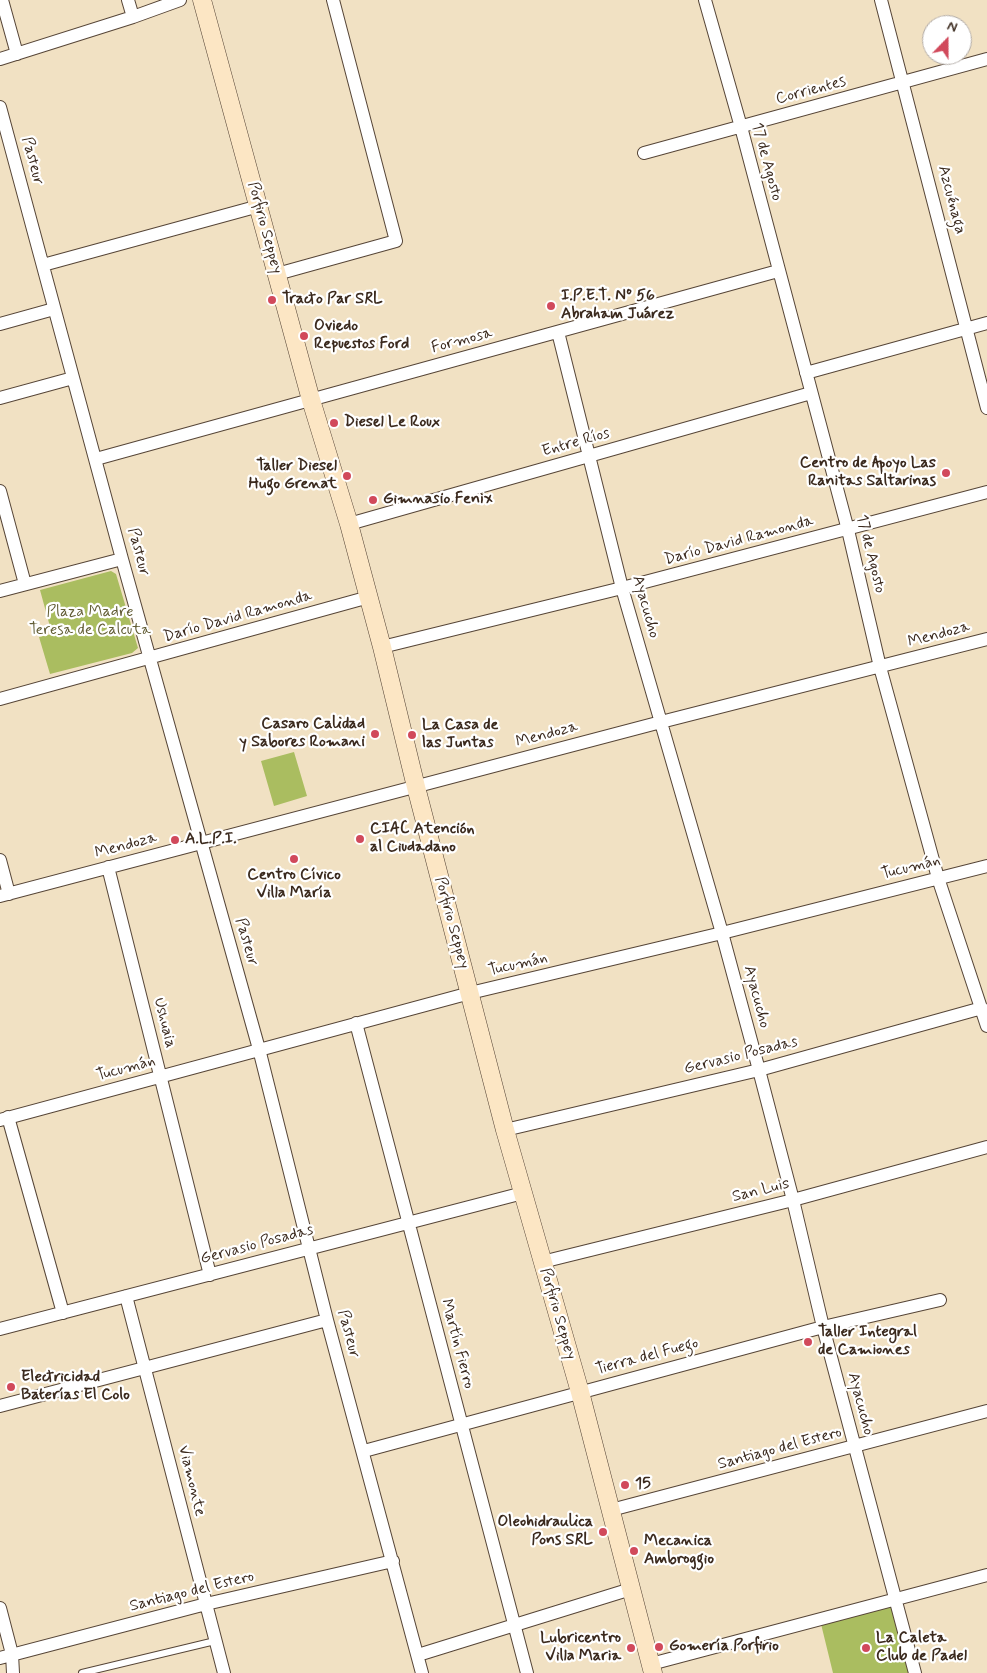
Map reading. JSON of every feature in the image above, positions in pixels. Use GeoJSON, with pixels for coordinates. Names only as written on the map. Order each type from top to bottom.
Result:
{"type":"FeatureCollection","features":[{"type":"Feature","properties":{"kind":"main road","name":"Porfirio Seppey"},"geometry":{"type":"LineString","coordinates":[[202,0],[311,400],[369,597],[416,787],[506,1130],[580,1392],[652,1669]]}},
{"type":"Feature","properties":{"kind":"street"},"geometry":{"type":"LineString","coordinates":[[2,0],[17,54]]}},
{"type":"Feature","properties":{"kind":"street"},"geometry":{"type":"LineString","coordinates":[[128,0],[133,17]]}},
{"type":"Feature","properties":{"kind":"street"},"geometry":{"type":"LineString","coordinates":[[0,59],[133,17],[180,0]]}},
{"type":"Feature","properties":{"kind":"street"},"geometry":{"type":"LineString","coordinates":[[277,274],[396,241],[333,0]]}},
{"type":"Feature","properties":{"kind":"street","name":"17 de Agosto"},"geometry":{"type":"LineString","coordinates":[[705,0],[741,127],[848,530],[880,667],[938,878],[987,1026]]}},
{"type":"Feature","properties":{"kind":"street","name":"Azcuénaga"},"geometry":{"type":"LineString","coordinates":[[881,0],[987,408]]}},
{"type":"Feature","properties":{"kind":"street","name":"Corrientes"},"geometry":{"type":"LineString","coordinates":[[644,153],[987,60]]}},
{"type":"Feature","properties":{"kind":"street","name":"Pasteur"},"geometry":{"type":"LineString","coordinates":[[0,107],[122,559],[259,1049],[327,1320],[364,1451],[422,1673]]}},
{"type":"Feature","properties":{"kind":"street"},"geometry":{"type":"LineString","coordinates":[[43,266],[259,206]]}},
{"type":"Feature","properties":{"kind":"street","name":"Formosa"},"geometry":{"type":"LineString","coordinates":[[96,459],[778,270]]}},
{"type":"Feature","properties":{"kind":"street"},"geometry":{"type":"LineString","coordinates":[[0,324],[54,309]]}},
{"type":"Feature","properties":{"kind":"street"},"geometry":{"type":"LineString","coordinates":[[806,372],[987,323]]}},
{"type":"Feature","properties":{"kind":"street","name":"Ayacucho"},"geometry":{"type":"LineString","coordinates":[[558,332],[622,588],[722,933],[759,1070],[854,1446],[915,1673]]}},
{"type":"Feature","properties":{"kind":"street"},"geometry":{"type":"LineString","coordinates":[[0,398],[73,378]]}},
{"type":"Feature","properties":{"kind":"street","name":"Entre Ríos"},"geometry":{"type":"LineString","coordinates":[[349,524],[811,392]]}},
{"type":"Feature","properties":{"kind":"street"},"geometry":{"type":"LineString","coordinates":[[0,491],[24,584]]}},
{"type":"Feature","properties":{"kind":"street","name":"Darío David Ramonda"},"geometry":{"type":"LineString","coordinates":[[382,647],[622,588],[987,492]]}},
{"type":"Feature","properties":{"kind":"street"},"geometry":{"type":"LineString","coordinates":[[0,590],[122,559]]}},
{"type":"Feature","properties":{"kind":"street","name":"Darío David Ramonda"},"geometry":{"type":"LineString","coordinates":[[0,699],[369,597]]}},
{"type":"Feature","properties":{"kind":"street","name":"Mendoza"},"geometry":{"type":"LineString","coordinates":[[4,895],[661,722],[987,639]]}},
{"type":"Feature","properties":{"kind":"street"},"geometry":{"type":"LineString","coordinates":[[0,860],[4,895]]}},
{"type":"Feature","properties":{"kind":"street","name":"Tucumán"},"geometry":{"type":"LineString","coordinates":[[4,1118],[470,993],[722,933],[987,866]]}},
{"type":"Feature","properties":{"kind":"street","name":"Ushuaia"},"geometry":{"type":"LineString","coordinates":[[108,867],[210,1275]]}},
{"type":"Feature","properties":{"kind":"street","name":"Gervasio Posadas"},"geometry":{"type":"LineString","coordinates":[[506,1130],[759,1070],[982,1008]]}},
{"type":"Feature","properties":{"kind":"street","name":"Martín Fierro"},"geometry":{"type":"LineString","coordinates":[[356,1023],[527,1673]]}},
{"type":"Feature","properties":{"kind":"street"},"geometry":{"type":"LineString","coordinates":[[4,1118],[63,1313]]}},
{"type":"Feature","properties":{"kind":"street","name":"San Luis"},"geometry":{"type":"LineString","coordinates":[[542,1262],[793,1200],[987,1147]]}},
{"type":"Feature","properties":{"kind":"street","name":"Gervasio Posadas"},"geometry":{"type":"LineString","coordinates":[[0,1329],[523,1193]]}},
{"type":"Feature","properties":{"kind":"street","name":"Viamonte"},"geometry":{"type":"LineString","coordinates":[[126,1296],[224,1673]]}},
{"type":"Feature","properties":{"kind":"street","name":"Tierra del Fuego"},"geometry":{"type":"LineString","coordinates":[[364,1451],[823,1326],[940,1300]]}},
{"type":"Feature","properties":{"kind":"street"},"geometry":{"type":"LineString","coordinates":[[0,1406],[327,1320]]}},
{"type":"Feature","properties":{"kind":"street","name":"Santiago del Estero"},"geometry":{"type":"LineString","coordinates":[[611,1510],[987,1411]]}},
{"type":"Feature","properties":{"kind":"street","name":"Santiago del Estero"},"geometry":{"type":"LineString","coordinates":[[6,1656],[206,1604],[392,1561]]}},
{"type":"Feature","properties":{"kind":"street"},"geometry":{"type":"LineString","coordinates":[[652,1669],[987,1575]]}},
{"type":"Feature","properties":{"kind":"street"},"geometry":{"type":"LineString","coordinates":[[418,1655],[631,1589]]}},
{"type":"Feature","properties":{"kind":"street"},"geometry":{"type":"LineString","coordinates":[[0,1608],[6,1656],[13,1673]]}},
{"type":"Feature","properties":{"kind":"lane"},"geometry":{"type":"LineString","coordinates":[[82,1673],[215,1641]]}},
{"type":"Feature","properties":{"kind":"green space","name":"Plaza Madre Teresa de Calcuta"},"geometry":{"type":"Polygon","coordinates":[[[111,571],[116,574],[138,648],[132,653],[50,674],[39,637],[52,634],[40,590],[111,571]]]}},
{"type":"Feature","properties":{"kind":"green space"},"geometry":{"type":"Polygon","coordinates":[[[294,752],[307,796],[274,806],[261,761],[294,752]]]}},
{"type":"Feature","properties":{"kind":"green space","name":"La Caleta Club de Padel"},"geometry":{"type":"Polygon","coordinates":[[[894,1605],[912,1673],[833,1673],[821,1624],[894,1605]]]}},
{"type":"Feature","properties":{"kind":"place","name":"Tracto Par SRL"},"geometry":{"type":"Point","coordinates":[272,300]}},
{"type":"Feature","properties":{"kind":"place","name":"I.P.E.T. Nº 56 Abraham Juárez"},"geometry":{"type":"Point","coordinates":[551,306]}},
{"type":"Feature","properties":{"kind":"place","name":"Oviedo Repuestos Ford"},"geometry":{"type":"Point","coordinates":[304,336]}},
{"type":"Feature","properties":{"kind":"place","name":"Diesel Le Roux"},"geometry":{"type":"Point","coordinates":[334,423]}},
{"type":"Feature","properties":{"kind":"place","name":"Centro de Apoyo Las Ranitas Saltarinas"},"geometry":{"type":"Point","coordinates":[946,473]}},
{"type":"Feature","properties":{"kind":"place","name":"Taller Diesel Hugo Grenat"},"geometry":{"type":"Point","coordinates":[347,476]}},
{"type":"Feature","properties":{"kind":"place","name":"Gimnasio Fenix"},"geometry":{"type":"Point","coordinates":[373,500]}},
{"type":"Feature","properties":{"kind":"place","name":"Casaro Calidad y Sabores Romani"},"geometry":{"type":"Point","coordinates":[375,734]}},
{"type":"Feature","properties":{"kind":"place","name":"La Casa de las Juntas"},"geometry":{"type":"Point","coordinates":[412,735]}},
{"type":"Feature","properties":{"kind":"place","name":"CIAC Atención al Ciudadano"},"geometry":{"type":"Point","coordinates":[360,839]}},
{"type":"Feature","properties":{"kind":"place","name":"A.L.P.I."},"geometry":{"type":"Point","coordinates":[175,840]}},
{"type":"Feature","properties":{"kind":"place","name":"Centro Cívico Villa María"},"geometry":{"type":"Point","coordinates":[294,859]}},
{"type":"Feature","properties":{"kind":"place","name":"Taller Integral de Camiones"},"geometry":{"type":"Point","coordinates":[808,1342]}},
{"type":"Feature","properties":{"kind":"place","name":"Electricidad Baterías El Colo"},"geometry":{"type":"Point","coordinates":[11,1387]}},
{"type":"Feature","properties":{"kind":"place","name":"15"},"geometry":{"type":"Point","coordinates":[625,1485]}},
{"type":"Feature","properties":{"kind":"place","name":"Oleohidraulica Pons SRL"},"geometry":{"type":"Point","coordinates":[603,1532]}},
{"type":"Feature","properties":{"kind":"place","name":"Mecanica Ambroggio"},"geometry":{"type":"Point","coordinates":[634,1551]}},
{"type":"Feature","properties":{"kind":"place","name":"Gomería Porfirio"},"geometry":{"type":"Point","coordinates":[659,1647]}},
{"type":"Feature","properties":{"kind":"place","name":"Lubricentro Villa Maria"},"geometry":{"type":"Point","coordinates":[631,1648]}},
{"type":"Feature","properties":{"kind":"place","name":"La Caleta Club de Padel"},"geometry":{"type":"Point","coordinates":[866,1648]}}]}
